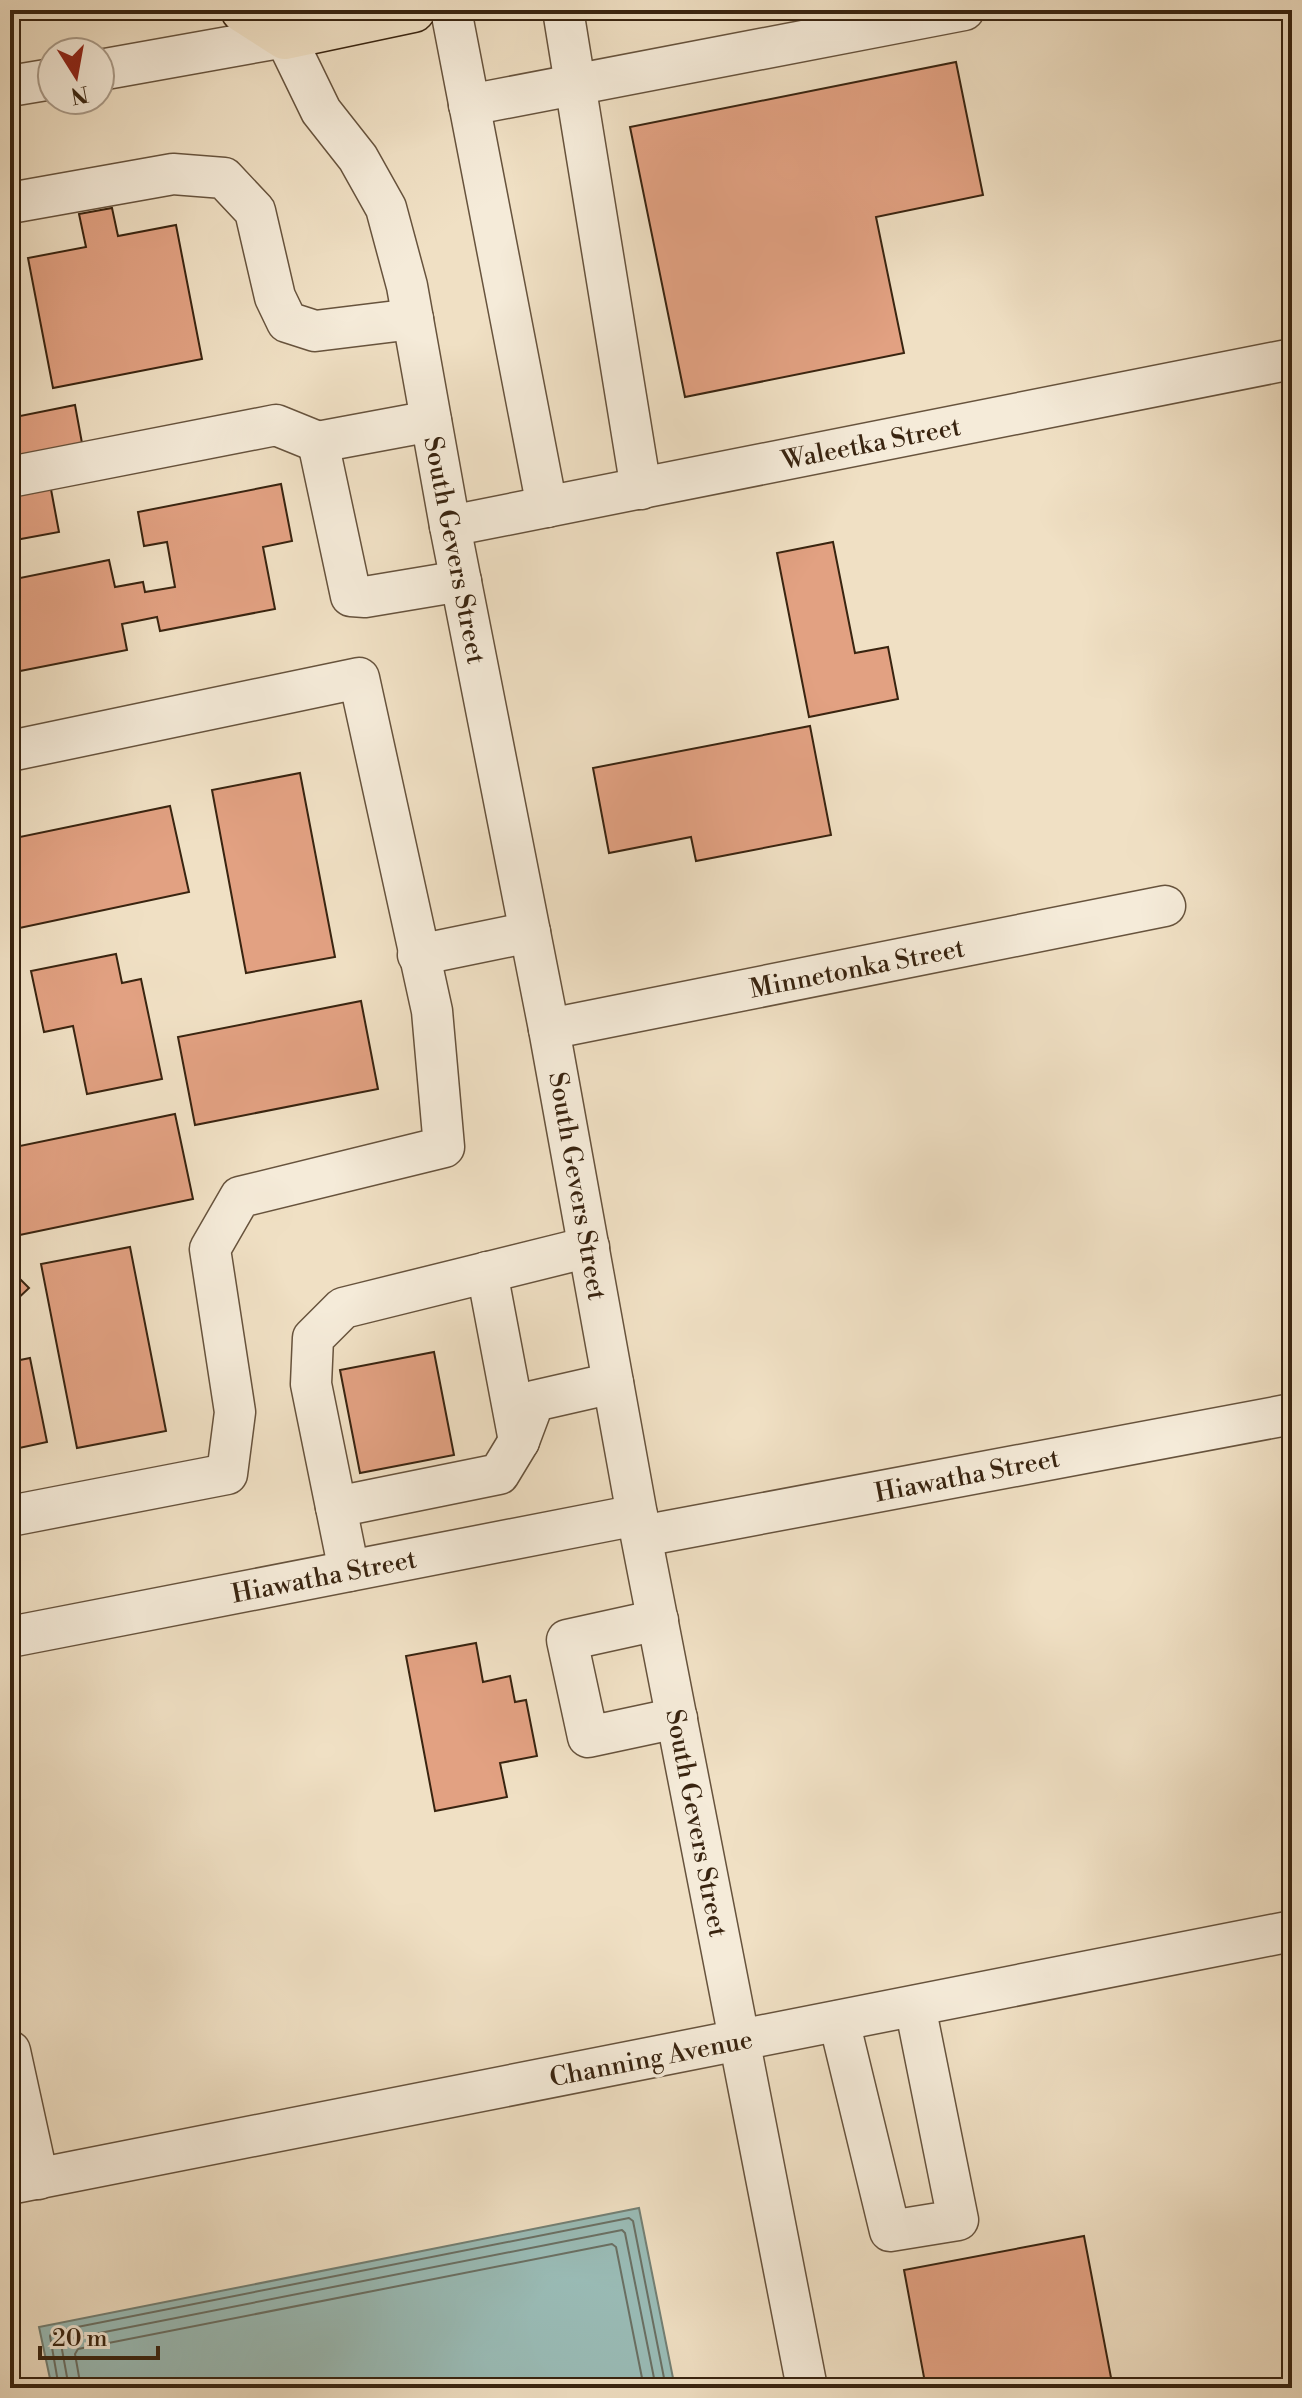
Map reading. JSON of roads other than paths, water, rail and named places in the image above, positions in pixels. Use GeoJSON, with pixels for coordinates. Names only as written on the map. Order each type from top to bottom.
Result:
{"type":"FeatureCollection","features":[{"type":"Feature","properties":{"kind":"main road"},"geometry":{"type":"LineString","coordinates":[[243,10],[284,24],[408,10]]}},
{"type":"Feature","properties":{"kind":"street"},"geometry":{"type":"LineString","coordinates":[[451,10],[547,507]]}},
{"type":"Feature","properties":{"kind":"street"},"geometry":{"type":"LineString","coordinates":[[563,10],[641,489]]}},
{"type":"Feature","properties":{"kind":"street"},"geometry":{"type":"LineString","coordinates":[[469,105],[964,10]]}},
{"type":"Feature","properties":{"kind":"street"},"geometry":{"type":"LineString","coordinates":[[116,66],[284,24]]}},
{"type":"Feature","properties":{"kind":"street","name":"South Gevers Street"},"geometry":{"type":"LineString","coordinates":[[284,24],[321,111],[358,158],[386,208],[407,286],[658,1620],[807,2388]]}},
{"type":"Feature","properties":{"kind":"street"},"geometry":{"type":"LineString","coordinates":[[10,86],[36,82]]}},
{"type":"Feature","properties":{"kind":"street"},"geometry":{"type":"LineString","coordinates":[[10,203],[173,174],[224,178],[255,211],[275,297],[287,322],[315,331],[413,319]]}},
{"type":"Feature","properties":{"kind":"street","name":"Waleetka Street"},"geometry":{"type":"LineString","coordinates":[[450,526],[1292,359]]}},
{"type":"Feature","properties":{"kind":"street"},"geometry":{"type":"LineString","coordinates":[[10,477],[276,425],[318,442],[431,421]]}},
{"type":"Feature","properties":{"kind":"street"},"geometry":{"type":"LineString","coordinates":[[318,442],[351,596],[365,597],[461,581]]}},
{"type":"Feature","properties":{"kind":"street"},"geometry":{"type":"LineString","coordinates":[[10,751],[359,678],[432,1011],[444,1147],[240,1197],[210,1249],[235,1412],[227,1474],[10,1516]]}},
{"type":"Feature","properties":{"kind":"street","name":"Minnetonka Street"},"geometry":{"type":"LineString","coordinates":[[549,1029],[1165,906]]}},
{"type":"Feature","properties":{"kind":"street"},"geometry":{"type":"LineString","coordinates":[[418,955],[530,932]]}},
{"type":"Feature","properties":{"kind":"street"},"geometry":{"type":"LineString","coordinates":[[349,1571],[311,1384],[313,1338],[343,1308],[589,1247]]}},
{"type":"Feature","properties":{"kind":"street"},"geometry":{"type":"LineString","coordinates":[[487,1272],[519,1441]]}},
{"type":"Feature","properties":{"kind":"street"},"geometry":{"type":"LineString","coordinates":[[336,1507],[499,1474],[519,1441],[534,1401],[613,1383]]}},
{"type":"Feature","properties":{"kind":"street","name":"Hiawatha Street"},"geometry":{"type":"LineString","coordinates":[[10,1637],[349,1571],[640,1525],[1292,1414]]}},
{"type":"Feature","properties":{"kind":"street"},"geometry":{"type":"LineString","coordinates":[[658,1620],[567,1640],[588,1737],[677,1718]]}},
{"type":"Feature","properties":{"kind":"street","name":"Channing Avenue"},"geometry":{"type":"LineString","coordinates":[[24,2182],[1292,1931]]}},
{"type":"Feature","properties":{"kind":"street"},"geometry":{"type":"LineString","coordinates":[[839,2021],[890,2231],[958,2220],[915,2006]]}},
{"type":"Feature","properties":{"kind":"street"},"geometry":{"type":"LineString","coordinates":[[10,2051],[24,2182]]}},
{"type":"Feature","properties":{"kind":"water"},"geometry":{"type":"Polygon","coordinates":[[[639,2208],[675,2388],[52,2388],[39,2327],[639,2208]]]}}]}
